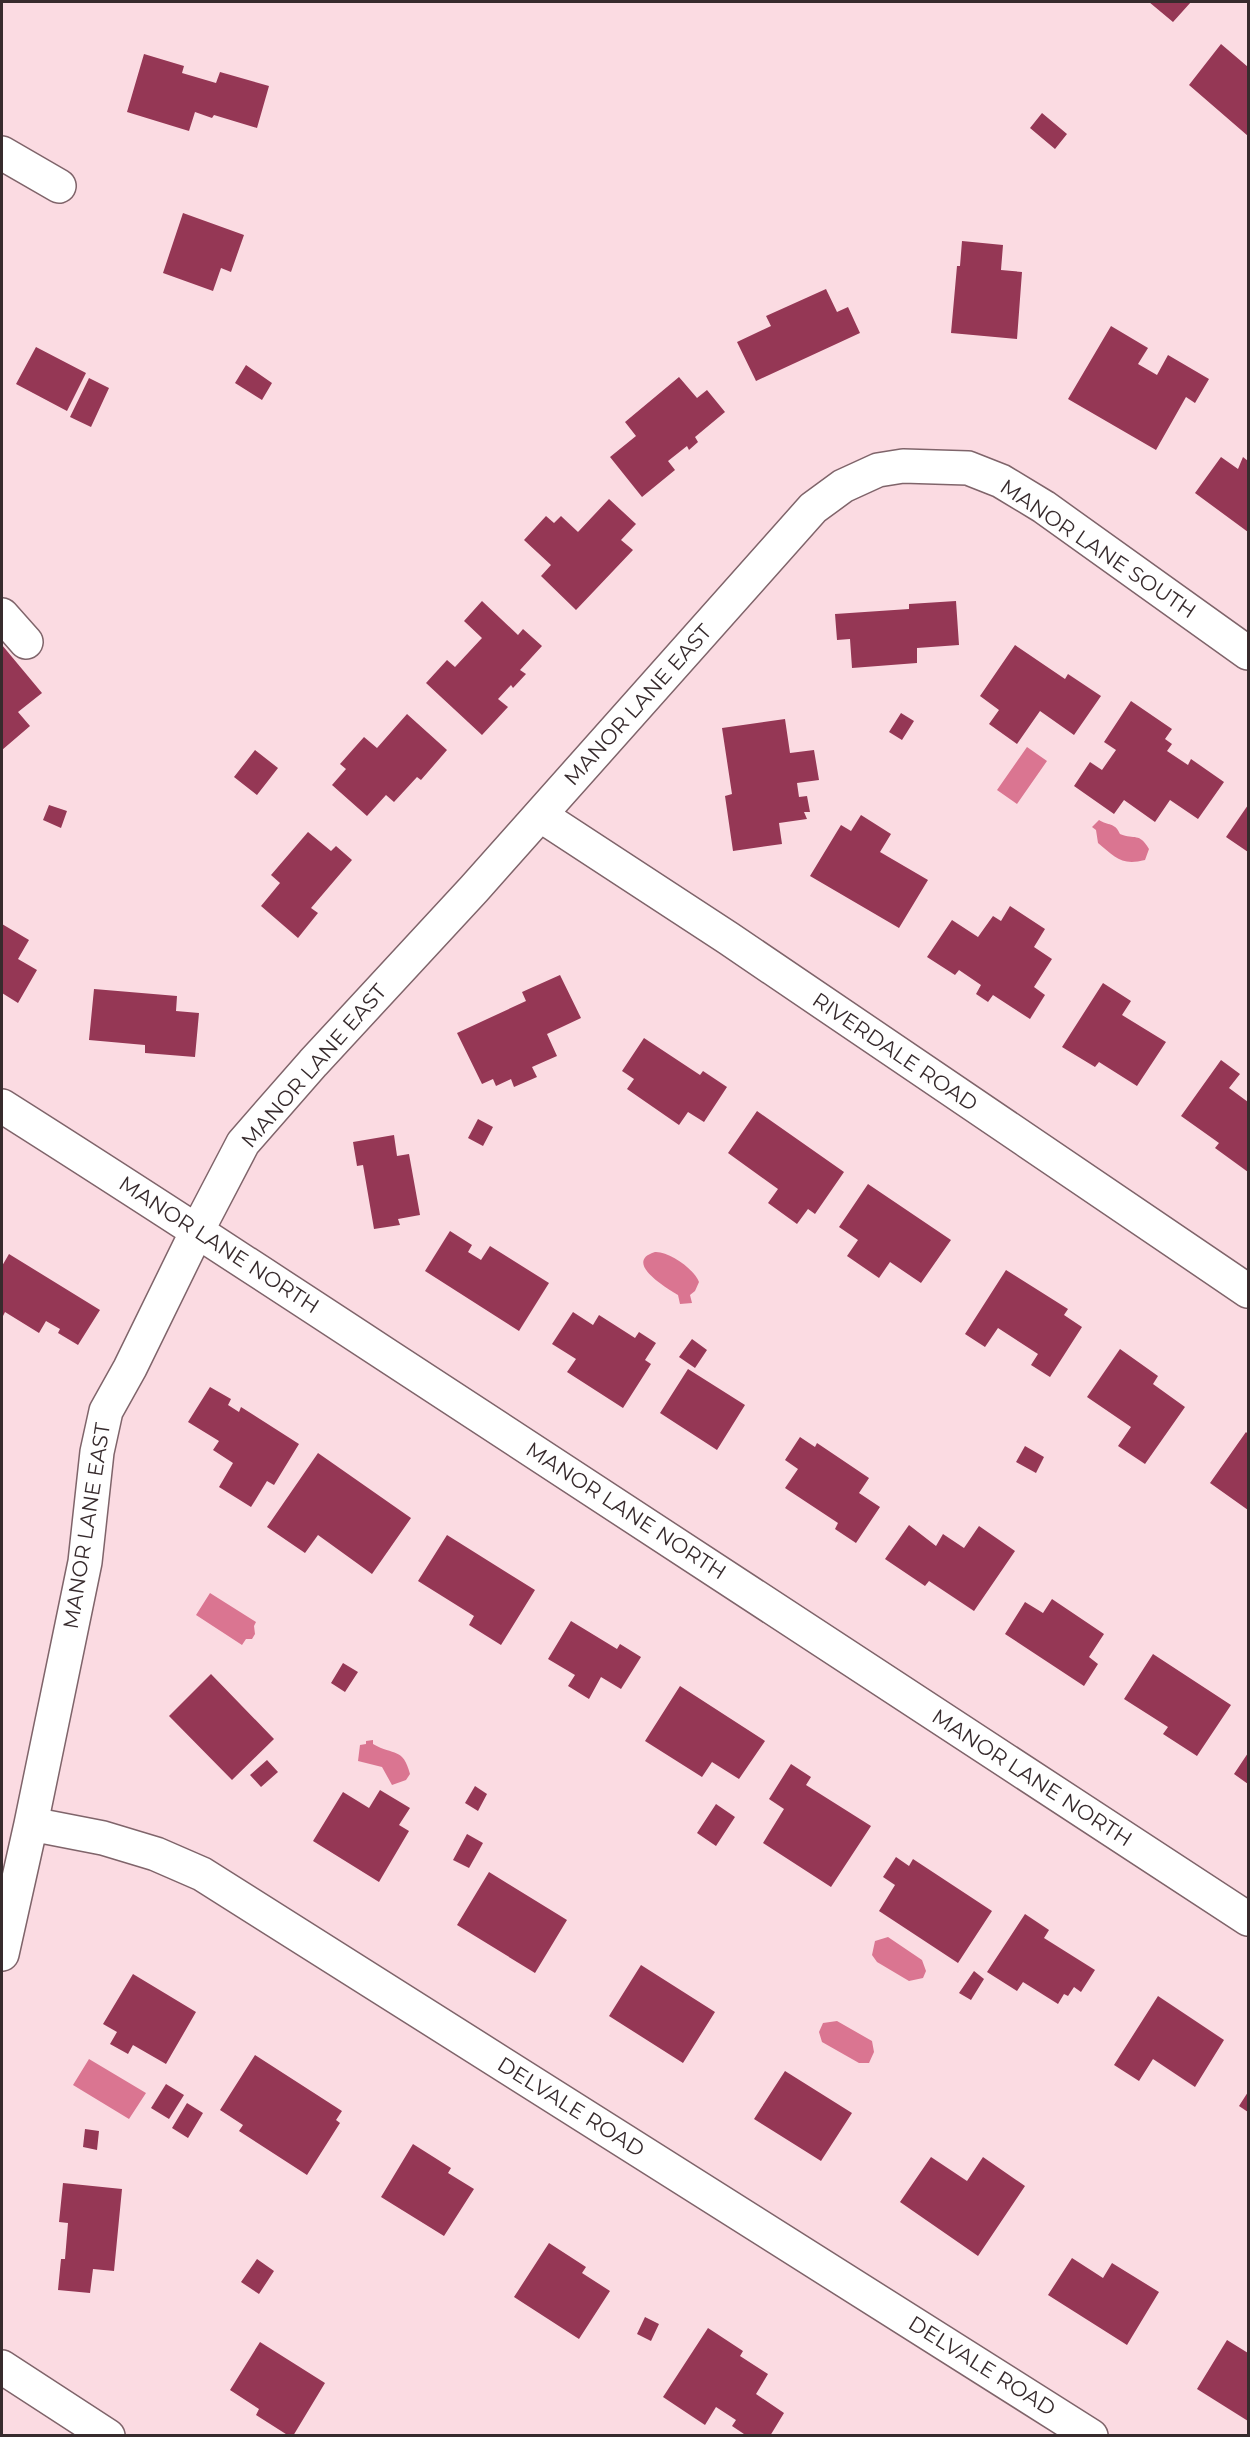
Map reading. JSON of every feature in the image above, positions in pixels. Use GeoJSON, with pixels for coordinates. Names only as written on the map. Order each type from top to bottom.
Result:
{"type":"FeatureCollection","features":[{"type":"Feature","properties":{"kind":"street"},"geometry":{"type":"LineString","coordinates":[[2,153],[59,186]]}},
{"type":"Feature","properties":{"kind":"street","name":"MANOR LANE SOUTH"},"geometry":{"type":"LineString","coordinates":[[903,466],[968,468],[1001,481],[1044,507],[1248,653]]}},
{"type":"Feature","properties":{"kind":"street","name":"MANOR LANE EAST"},"geometry":{"type":"LineString","coordinates":[[2,1954],[85,1562],[97,1452],[106,1411],[243,1143],[313,1062],[540,815],[813,508],[843,486],[878,470],[903,466]]}},
{"type":"Feature","properties":{"kind":"street"},"geometry":{"type":"LineString","coordinates":[[2,615],[26,642]]}},
{"type":"Feature","properties":{"kind":"street","name":"RIVERDALE ROAD"},"geometry":{"type":"LineString","coordinates":[[540,815],[728,938],[1248,1291]]}},
{"type":"Feature","properties":{"kind":"street","name":"MANOR LANE NORTH"},"geometry":{"type":"LineString","coordinates":[[2,1106],[197,1231],[1248,1919]]}},
{"type":"Feature","properties":{"kind":"street","name":"DELVALE ROAD"},"geometry":{"type":"LineString","coordinates":[[31,1824],[103,1838],[156,1854],[202,1874],[1091,2436]]}},
{"type":"Feature","properties":{"kind":"street"},"geometry":{"type":"LineString","coordinates":[[2,2367],[108,2436]]}},
{"type":"Feature","properties":{"kind":"shaded area"},"geometry":{"type":"Polygon","coordinates":[[[1027,747],[1047,761],[1017,804],[997,790],[1027,747]]]}},
{"type":"Feature","properties":{"kind":"shaded area"},"geometry":{"type":"Polygon","coordinates":[[[1099,820],[1114,826],[1120,834],[1142,840],[1149,849],[1145,860],[1124,861],[1098,843],[1096,830],[1092,827],[1099,820]]]}},
{"type":"Feature","properties":{"kind":"shaded area"},"geometry":{"type":"Polygon","coordinates":[[[661,1252],[674,1258],[696,1277],[699,1282],[695,1291],[690,1295],[692,1303],[680,1304],[678,1295],[650,1275],[643,1262],[646,1256],[661,1252]]]}},
{"type":"Feature","properties":{"kind":"shaded area"},"geometry":{"type":"Polygon","coordinates":[[[210,1593],[256,1622],[252,1639],[246,1639],[242,1645],[196,1615],[210,1593]]]}},
{"type":"Feature","properties":{"kind":"shaded area"},"geometry":{"type":"Polygon","coordinates":[[[373,1740],[373,1744],[380,1748],[401,1756],[410,1774],[406,1780],[392,1785],[382,1767],[358,1761],[360,1745],[373,1740]]]}},
{"type":"Feature","properties":{"kind":"shaded area"},"geometry":{"type":"Polygon","coordinates":[[[888,1937],[922,1960],[926,1971],[923,1978],[909,1981],[877,1962],[872,1955],[875,1941],[888,1937]]]}},
{"type":"Feature","properties":{"kind":"shaded area"},"geometry":{"type":"Polygon","coordinates":[[[837,2021],[872,2041],[874,2052],[869,2063],[859,2063],[822,2042],[819,2032],[823,2023],[837,2021]]]}},
{"type":"Feature","properties":{"kind":"shaded area"},"geometry":{"type":"Polygon","coordinates":[[[89,2059],[146,2093],[129,2119],[73,2085],[89,2059]]]}},
{"type":"Feature","properties":{"kind":"building"},"geometry":{"type":"Polygon","coordinates":[[[1149,2],[1191,2],[1173,22],[1149,2]]]}},
{"type":"Feature","properties":{"kind":"building"},"geometry":{"type":"Polygon","coordinates":[[[1221,44],[1248,67],[1248,136],[1189,85],[1221,44]]]}},
{"type":"Feature","properties":{"kind":"building"},"geometry":{"type":"Polygon","coordinates":[[[144,54],[184,66],[182,73],[216,83],[220,72],[269,86],[257,128],[214,115],[212,118],[195,112],[189,131],[127,112],[144,54]]]}},
{"type":"Feature","properties":{"kind":"building"},"geometry":{"type":"Polygon","coordinates":[[[1042,113],[1067,134],[1055,149],[1030,128],[1042,113]]]}},
{"type":"Feature","properties":{"kind":"building"},"geometry":{"type":"Polygon","coordinates":[[[183,213],[244,235],[231,272],[221,268],[213,291],[163,273],[183,213]]]}},
{"type":"Feature","properties":{"kind":"building"},"geometry":{"type":"Polygon","coordinates":[[[962,241],[1003,245],[1001,270],[1022,272],[1017,339],[951,333],[957,266],[960,266],[962,241]]]}},
{"type":"Feature","properties":{"kind":"building"},"geometry":{"type":"Polygon","coordinates":[[[826,289],[837,312],[848,307],[860,333],[756,381],[737,342],[771,326],[766,316],[826,289]]]}},
{"type":"Feature","properties":{"kind":"building"},"geometry":{"type":"Polygon","coordinates":[[[1111,326],[1148,348],[1138,364],[1157,375],[1168,355],[1209,379],[1195,403],[1186,397],[1156,450],[1068,399],[1111,326]]]}},
{"type":"Feature","properties":{"kind":"building"},"geometry":{"type":"Polygon","coordinates":[[[36,347],[86,373],[67,411],[16,384],[36,347]]]}},
{"type":"Feature","properties":{"kind":"building"},"geometry":{"type":"Polygon","coordinates":[[[246,365],[272,383],[262,400],[235,383],[246,365]]]}},
{"type":"Feature","properties":{"kind":"building"},"geometry":{"type":"Polygon","coordinates":[[[679,377],[697,398],[707,390],[725,412],[695,437],[698,442],[689,450],[687,446],[668,461],[675,470],[642,497],[610,457],[636,436],[625,422],[679,377]]]}},
{"type":"Feature","properties":{"kind":"building"},"geometry":{"type":"Polygon","coordinates":[[[89,378],[109,388],[91,427],[70,417],[89,378]]]}},
{"type":"Feature","properties":{"kind":"building"},"geometry":{"type":"Polygon","coordinates":[[[1221,457],[1238,469],[1243,457],[1248,461],[1248,532],[1195,493],[1221,457]]]}},
{"type":"Feature","properties":{"kind":"building"},"geometry":{"type":"Polygon","coordinates":[[[609,499],[636,524],[621,540],[633,550],[576,610],[541,576],[551,565],[524,540],[546,516],[554,523],[561,516],[578,532],[609,499]]]}},
{"type":"Feature","properties":{"kind":"building"},"geometry":{"type":"Polygon","coordinates":[[[482,601],[518,635],[523,629],[542,646],[520,670],[526,674],[498,699],[508,707],[482,735],[426,683],[447,660],[455,667],[482,638],[464,621],[482,601]]]}},
{"type":"Feature","properties":{"kind":"building"},"geometry":{"type":"Polygon","coordinates":[[[956,601],[959,645],[917,648],[917,663],[852,668],[850,639],[837,640],[835,614],[909,609],[909,604],[956,601]]]}},
{"type":"Feature","properties":{"kind":"building"},"geometry":{"type":"Polygon","coordinates":[[[2,645],[42,693],[18,712],[30,726],[2,750],[2,645]]]}},
{"type":"Feature","properties":{"kind":"building"},"geometry":{"type":"Polygon","coordinates":[[[1015,645],[1065,679],[1068,674],[1101,696],[1074,735],[1040,711],[1017,744],[989,724],[999,710],[980,696],[1015,645]]]}},
{"type":"Feature","properties":{"kind":"building"},"geometry":{"type":"Polygon","coordinates":[[[1131,701],[1172,729],[1165,739],[1172,744],[1167,751],[1188,765],[1191,759],[1224,782],[1198,819],[1170,800],[1155,822],[1124,800],[1114,814],[1074,786],[1090,762],[1102,770],[1116,750],[1104,742],[1131,701]]]}},
{"type":"Feature","properties":{"kind":"building"},"geometry":{"type":"Polygon","coordinates":[[[901,713],[914,721],[902,740],[889,732],[901,713]]]}},
{"type":"Feature","properties":{"kind":"building"},"geometry":{"type":"Polygon","coordinates":[[[407,714],[447,750],[421,780],[417,777],[394,802],[386,795],[367,816],[332,785],[346,769],[340,764],[364,737],[377,748],[407,714]]]}},
{"type":"Feature","properties":{"kind":"building"},"geometry":{"type":"Polygon","coordinates":[[[785,719],[790,753],[814,750],[819,780],[797,783],[799,797],[807,796],[810,812],[804,812],[807,819],[779,823],[782,844],[733,851],[725,796],[732,794],[722,728],[785,719]]]}},
{"type":"Feature","properties":{"kind":"building"},"geometry":{"type":"Polygon","coordinates":[[[255,750],[278,768],[257,795],[234,777],[255,750]]]}},
{"type":"Feature","properties":{"kind":"building"},"geometry":{"type":"Polygon","coordinates":[[[49,805],[67,811],[61,828],[43,820],[49,805]]]}},
{"type":"Feature","properties":{"kind":"building"},"geometry":{"type":"Polygon","coordinates":[[[1248,805],[1248,852],[1226,837],[1248,805]]]}},
{"type":"Feature","properties":{"kind":"building"},"geometry":{"type":"Polygon","coordinates":[[[861,815],[891,834],[880,852],[928,880],[899,928],[810,876],[841,825],[851,831],[861,815]]]}},
{"type":"Feature","properties":{"kind":"building"},"geometry":{"type":"Polygon","coordinates":[[[308,832],[331,851],[336,846],[352,860],[311,908],[318,913],[298,938],[261,906],[280,883],[271,875],[308,832]]]}},
{"type":"Feature","properties":{"kind":"building"},"geometry":{"type":"Polygon","coordinates":[[[1010,906],[1045,929],[1034,947],[1052,959],[1034,987],[1045,995],[1030,1019],[993,995],[988,1002],[976,994],[981,985],[959,970],[955,975],[927,957],[952,920],[978,937],[993,916],[1001,921],[1010,906]]]}},
{"type":"Feature","properties":{"kind":"building"},"geometry":{"type":"Polygon","coordinates":[[[2,924],[29,940],[18,959],[37,970],[18,1003],[2,993],[2,924]]]}},
{"type":"Feature","properties":{"kind":"building"},"geometry":{"type":"Polygon","coordinates":[[[560,975],[581,1018],[547,1034],[557,1056],[532,1067],[537,1077],[514,1087],[511,1079],[496,1086],[493,1079],[482,1084],[457,1033],[526,1001],[522,992],[560,975]]]}},
{"type":"Feature","properties":{"kind":"building"},"geometry":{"type":"Polygon","coordinates":[[[1103,983],[1131,1001],[1122,1015],[1166,1042],[1137,1086],[1099,1062],[1095,1067],[1062,1047],[1103,983]]]}},
{"type":"Feature","properties":{"kind":"building"},"geometry":{"type":"Polygon","coordinates":[[[94,989],[177,996],[176,1011],[199,1013],[195,1057],[145,1053],[145,1045],[89,1040],[94,989]]]}},
{"type":"Feature","properties":{"kind":"building"},"geometry":{"type":"Polygon","coordinates":[[[644,1038],[700,1075],[703,1071],[727,1087],[704,1122],[688,1112],[679,1125],[627,1089],[634,1079],[622,1071],[644,1038]]]}},
{"type":"Feature","properties":{"kind":"building"},"geometry":{"type":"Polygon","coordinates":[[[1221,1060],[1240,1074],[1229,1088],[1248,1102],[1248,1172],[1215,1148],[1219,1143],[1181,1116],[1221,1060]]]}},
{"type":"Feature","properties":{"kind":"building"},"geometry":{"type":"Polygon","coordinates":[[[757,1111],[844,1172],[815,1214],[808,1209],[797,1224],[768,1203],[778,1189],[728,1153],[757,1111]]]}},
{"type":"Feature","properties":{"kind":"building"},"geometry":{"type":"Polygon","coordinates":[[[478,1119],[493,1127],[483,1146],[468,1138],[478,1119]]]}},
{"type":"Feature","properties":{"kind":"building"},"geometry":{"type":"Polygon","coordinates":[[[394,1135],[397,1156],[409,1154],[420,1215],[398,1219],[400,1225],[374,1229],[363,1165],[357,1166],[353,1142],[394,1135]]]}},
{"type":"Feature","properties":{"kind":"building"},"geometry":{"type":"Polygon","coordinates":[[[868,1184],[951,1240],[921,1283],[890,1262],[879,1278],[847,1256],[858,1240],[839,1227],[868,1184]]]}},
{"type":"Feature","properties":{"kind":"building"},"geometry":{"type":"Polygon","coordinates":[[[450,1231],[472,1245],[468,1252],[481,1260],[490,1246],[549,1283],[519,1331],[425,1271],[450,1231]]]}},
{"type":"Feature","properties":{"kind":"building"},"geometry":{"type":"Polygon","coordinates":[[[9,1254],[100,1310],[78,1345],[58,1333],[60,1329],[46,1321],[39,1333],[5,1312],[2,1318],[2,1266],[9,1254]]]}},
{"type":"Feature","properties":{"kind":"building"},"geometry":{"type":"Polygon","coordinates":[[[1006,1270],[1068,1309],[1064,1315],[1082,1327],[1050,1377],[1031,1365],[1038,1354],[998,1328],[985,1347],[965,1334],[1006,1270]]]}},
{"type":"Feature","properties":{"kind":"building"},"geometry":{"type":"Polygon","coordinates":[[[573,1312],[593,1325],[599,1315],[635,1338],[639,1332],[656,1343],[645,1360],[651,1364],[623,1408],[567,1372],[576,1359],[552,1344],[573,1312]]]}},
{"type":"Feature","properties":{"kind":"building"},"geometry":{"type":"Polygon","coordinates":[[[692,1339],[707,1350],[695,1368],[679,1357],[692,1339]]]}},
{"type":"Feature","properties":{"kind":"building"},"geometry":{"type":"Polygon","coordinates":[[[1120,1349],[1158,1376],[1153,1384],[1185,1407],[1145,1464],[1118,1446],[1131,1427],[1087,1397],[1120,1349]]]}},
{"type":"Feature","properties":{"kind":"building"},"geometry":{"type":"Polygon","coordinates":[[[688,1369],[745,1405],[717,1450],[660,1413],[688,1369]]]}},
{"type":"Feature","properties":{"kind":"building"},"geometry":{"type":"Polygon","coordinates":[[[210,1387],[231,1399],[228,1405],[239,1412],[241,1407],[299,1444],[274,1485],[267,1481],[251,1507],[219,1487],[233,1463],[213,1450],[219,1441],[188,1422],[210,1387]]]}},
{"type":"Feature","properties":{"kind":"building"},"geometry":{"type":"Polygon","coordinates":[[[1246,1432],[1248,1434],[1248,1510],[1210,1483],[1246,1432]]]}},
{"type":"Feature","properties":{"kind":"building"},"geometry":{"type":"Polygon","coordinates":[[[800,1437],[815,1447],[817,1443],[869,1478],[859,1493],[880,1507],[856,1543],[835,1529],[838,1523],[785,1488],[798,1469],[785,1460],[800,1437]]]}},
{"type":"Feature","properties":{"kind":"building"},"geometry":{"type":"Polygon","coordinates":[[[1025,1446],[1044,1457],[1036,1473],[1016,1462],[1025,1446]]]}},
{"type":"Feature","properties":{"kind":"building"},"geometry":{"type":"Polygon","coordinates":[[[318,1453],[411,1518],[372,1574],[318,1535],[305,1553],[267,1527],[318,1453]]]}},
{"type":"Feature","properties":{"kind":"building"},"geometry":{"type":"Polygon","coordinates":[[[909,1525],[936,1546],[943,1534],[964,1548],[979,1526],[1015,1551],[974,1611],[929,1581],[925,1586],[885,1559],[909,1525]]]}},
{"type":"Feature","properties":{"kind":"building"},"geometry":{"type":"Polygon","coordinates":[[[447,1535],[535,1590],[501,1645],[469,1625],[474,1616],[418,1581],[447,1535]]]}},
{"type":"Feature","properties":{"kind":"building"},"geometry":{"type":"Polygon","coordinates":[[[1052,1599],[1104,1634],[1089,1657],[1098,1664],[1084,1686],[1005,1634],[1025,1602],[1043,1613],[1052,1599]]]}},
{"type":"Feature","properties":{"kind":"building"},"geometry":{"type":"Polygon","coordinates":[[[571,1621],[617,1649],[620,1644],[641,1657],[621,1689],[601,1677],[589,1699],[568,1686],[575,1675],[548,1659],[571,1621]]]}},
{"type":"Feature","properties":{"kind":"building"},"geometry":{"type":"Polygon","coordinates":[[[1153,1654],[1231,1705],[1197,1756],[1163,1734],[1168,1727],[1124,1699],[1153,1654]]]}},
{"type":"Feature","properties":{"kind":"building"},"geometry":{"type":"Polygon","coordinates":[[[343,1663],[358,1672],[345,1692],[331,1683],[343,1663]]]}},
{"type":"Feature","properties":{"kind":"building"},"geometry":{"type":"Polygon","coordinates":[[[211,1674],[274,1739],[232,1780],[169,1716],[211,1674]]]}},
{"type":"Feature","properties":{"kind":"building"},"geometry":{"type":"Polygon","coordinates":[[[680,1686],[765,1741],[739,1779],[712,1762],[702,1777],[645,1741],[680,1686]]]}},
{"type":"Feature","properties":{"kind":"building"},"geometry":{"type":"Polygon","coordinates":[[[1248,1753],[1248,1784],[1234,1774],[1248,1753]]]}},
{"type":"Feature","properties":{"kind":"building"},"geometry":{"type":"Polygon","coordinates":[[[267,1760],[278,1772],[261,1787],[250,1775],[267,1760]]]}},
{"type":"Feature","properties":{"kind":"building"},"geometry":{"type":"Polygon","coordinates":[[[791,1764],[811,1777],[806,1785],[871,1826],[831,1887],[763,1843],[784,1809],[769,1799],[791,1764]]]}},
{"type":"Feature","properties":{"kind":"building"},"geometry":{"type":"Polygon","coordinates":[[[475,1786],[487,1794],[478,1811],[465,1803],[475,1786]]]}},
{"type":"Feature","properties":{"kind":"building"},"geometry":{"type":"Polygon","coordinates":[[[380,1790],[410,1808],[399,1825],[409,1831],[379,1882],[313,1841],[343,1792],[369,1808],[380,1790]]]}},
{"type":"Feature","properties":{"kind":"building"},"geometry":{"type":"Polygon","coordinates":[[[716,1804],[735,1817],[716,1846],[697,1833],[716,1804]]]}},
{"type":"Feature","properties":{"kind":"building"},"geometry":{"type":"Polygon","coordinates":[[[467,1834],[483,1843],[469,1868],[453,1860],[467,1834]]]}},
{"type":"Feature","properties":{"kind":"building"},"geometry":{"type":"Polygon","coordinates":[[[896,1857],[909,1866],[913,1859],[992,1911],[958,1963],[879,1911],[895,1885],[883,1877],[896,1857]]]}},
{"type":"Feature","properties":{"kind":"building"},"geometry":{"type":"Polygon","coordinates":[[[489,1872],[567,1920],[535,1973],[457,1925],[489,1872]]]}},
{"type":"Feature","properties":{"kind":"building"},"geometry":{"type":"Polygon","coordinates":[[[1025,1914],[1049,1930],[1044,1938],[1095,1970],[1081,1992],[1074,1987],[1068,1996],[1064,1994],[1058,2004],[1023,1982],[1017,1991],[987,1972],[1025,1914]]]}},
{"type":"Feature","properties":{"kind":"building"},"geometry":{"type":"Polygon","coordinates":[[[641,1965],[715,2012],[683,2063],[609,2016],[641,1965]]]}},
{"type":"Feature","properties":{"kind":"building"},"geometry":{"type":"Polygon","coordinates":[[[974,1971],[984,1979],[971,2000],[959,1993],[974,1971]]]}},
{"type":"Feature","properties":{"kind":"building"},"geometry":{"type":"Polygon","coordinates":[[[133,1974],[196,2012],[166,2064],[133,2045],[128,2054],[110,2044],[117,2032],[103,2024],[133,1974]]]}},
{"type":"Feature","properties":{"kind":"building"},"geometry":{"type":"Polygon","coordinates":[[[1158,1996],[1224,2040],[1195,2087],[1153,2059],[1139,2081],[1114,2065],[1158,1996]]]}},
{"type":"Feature","properties":{"kind":"building"},"geometry":{"type":"Polygon","coordinates":[[[255,2055],[342,2111],[336,2120],[340,2123],[307,2175],[239,2131],[243,2125],[220,2110],[255,2055]]]}},
{"type":"Feature","properties":{"kind":"building"},"geometry":{"type":"Polygon","coordinates":[[[785,2071],[852,2113],[821,2161],[754,2119],[785,2071]]]}},
{"type":"Feature","properties":{"kind":"building"},"geometry":{"type":"Polygon","coordinates":[[[166,2084],[184,2095],[169,2119],[151,2108],[166,2084]]]}},
{"type":"Feature","properties":{"kind":"building"},"geometry":{"type":"Polygon","coordinates":[[[1248,2092],[1248,2112],[1239,2106],[1248,2092]]]}},
{"type":"Feature","properties":{"kind":"building"},"geometry":{"type":"Polygon","coordinates":[[[187,2103],[203,2113],[188,2138],[172,2128],[187,2103]]]}},
{"type":"Feature","properties":{"kind":"building"},"geometry":{"type":"Polygon","coordinates":[[[85,2129],[99,2131],[97,2150],[83,2147],[85,2129]]]}},
{"type":"Feature","properties":{"kind":"building"},"geometry":{"type":"Polygon","coordinates":[[[413,2144],[451,2168],[448,2173],[474,2189],[444,2236],[381,2197],[413,2144]]]}},
{"type":"Feature","properties":{"kind":"building"},"geometry":{"type":"Polygon","coordinates":[[[931,2157],[967,2181],[983,2157],[1025,2186],[978,2256],[900,2202],[931,2157]]]}},
{"type":"Feature","properties":{"kind":"building"},"geometry":{"type":"Polygon","coordinates":[[[63,2183],[122,2189],[114,2271],[93,2269],[90,2293],[58,2290],[61,2259],[65,2259],[68,2223],[59,2222],[63,2183]]]}},
{"type":"Feature","properties":{"kind":"building"},"geometry":{"type":"Polygon","coordinates":[[[549,2243],[586,2267],[582,2273],[610,2291],[579,2339],[514,2297],[549,2243]]]}},
{"type":"Feature","properties":{"kind":"building"},"geometry":{"type":"Polygon","coordinates":[[[1072,2258],[1103,2278],[1112,2263],[1159,2292],[1127,2345],[1048,2295],[1072,2258]]]}},
{"type":"Feature","properties":{"kind":"building"},"geometry":{"type":"Polygon","coordinates":[[[257,2259],[274,2271],[259,2294],[241,2282],[257,2259]]]}},
{"type":"Feature","properties":{"kind":"building"},"geometry":{"type":"Polygon","coordinates":[[[645,2317],[659,2324],[651,2341],[637,2334],[645,2317]]]}},
{"type":"Feature","properties":{"kind":"building"},"geometry":{"type":"Polygon","coordinates":[[[708,2328],[743,2351],[740,2356],[768,2374],[756,2394],[784,2413],[770,2436],[747,2436],[732,2426],[736,2420],[716,2407],[705,2425],[663,2397],[708,2328]]]}},
{"type":"Feature","properties":{"kind":"building"},"geometry":{"type":"Polygon","coordinates":[[[1227,2340],[1248,2353],[1248,2421],[1197,2389],[1227,2340]]]}},
{"type":"Feature","properties":{"kind":"building"},"geometry":{"type":"Polygon","coordinates":[[[260,2342],[325,2383],[293,2436],[289,2436],[256,2415],[259,2409],[230,2390],[260,2342]]]}}]}
